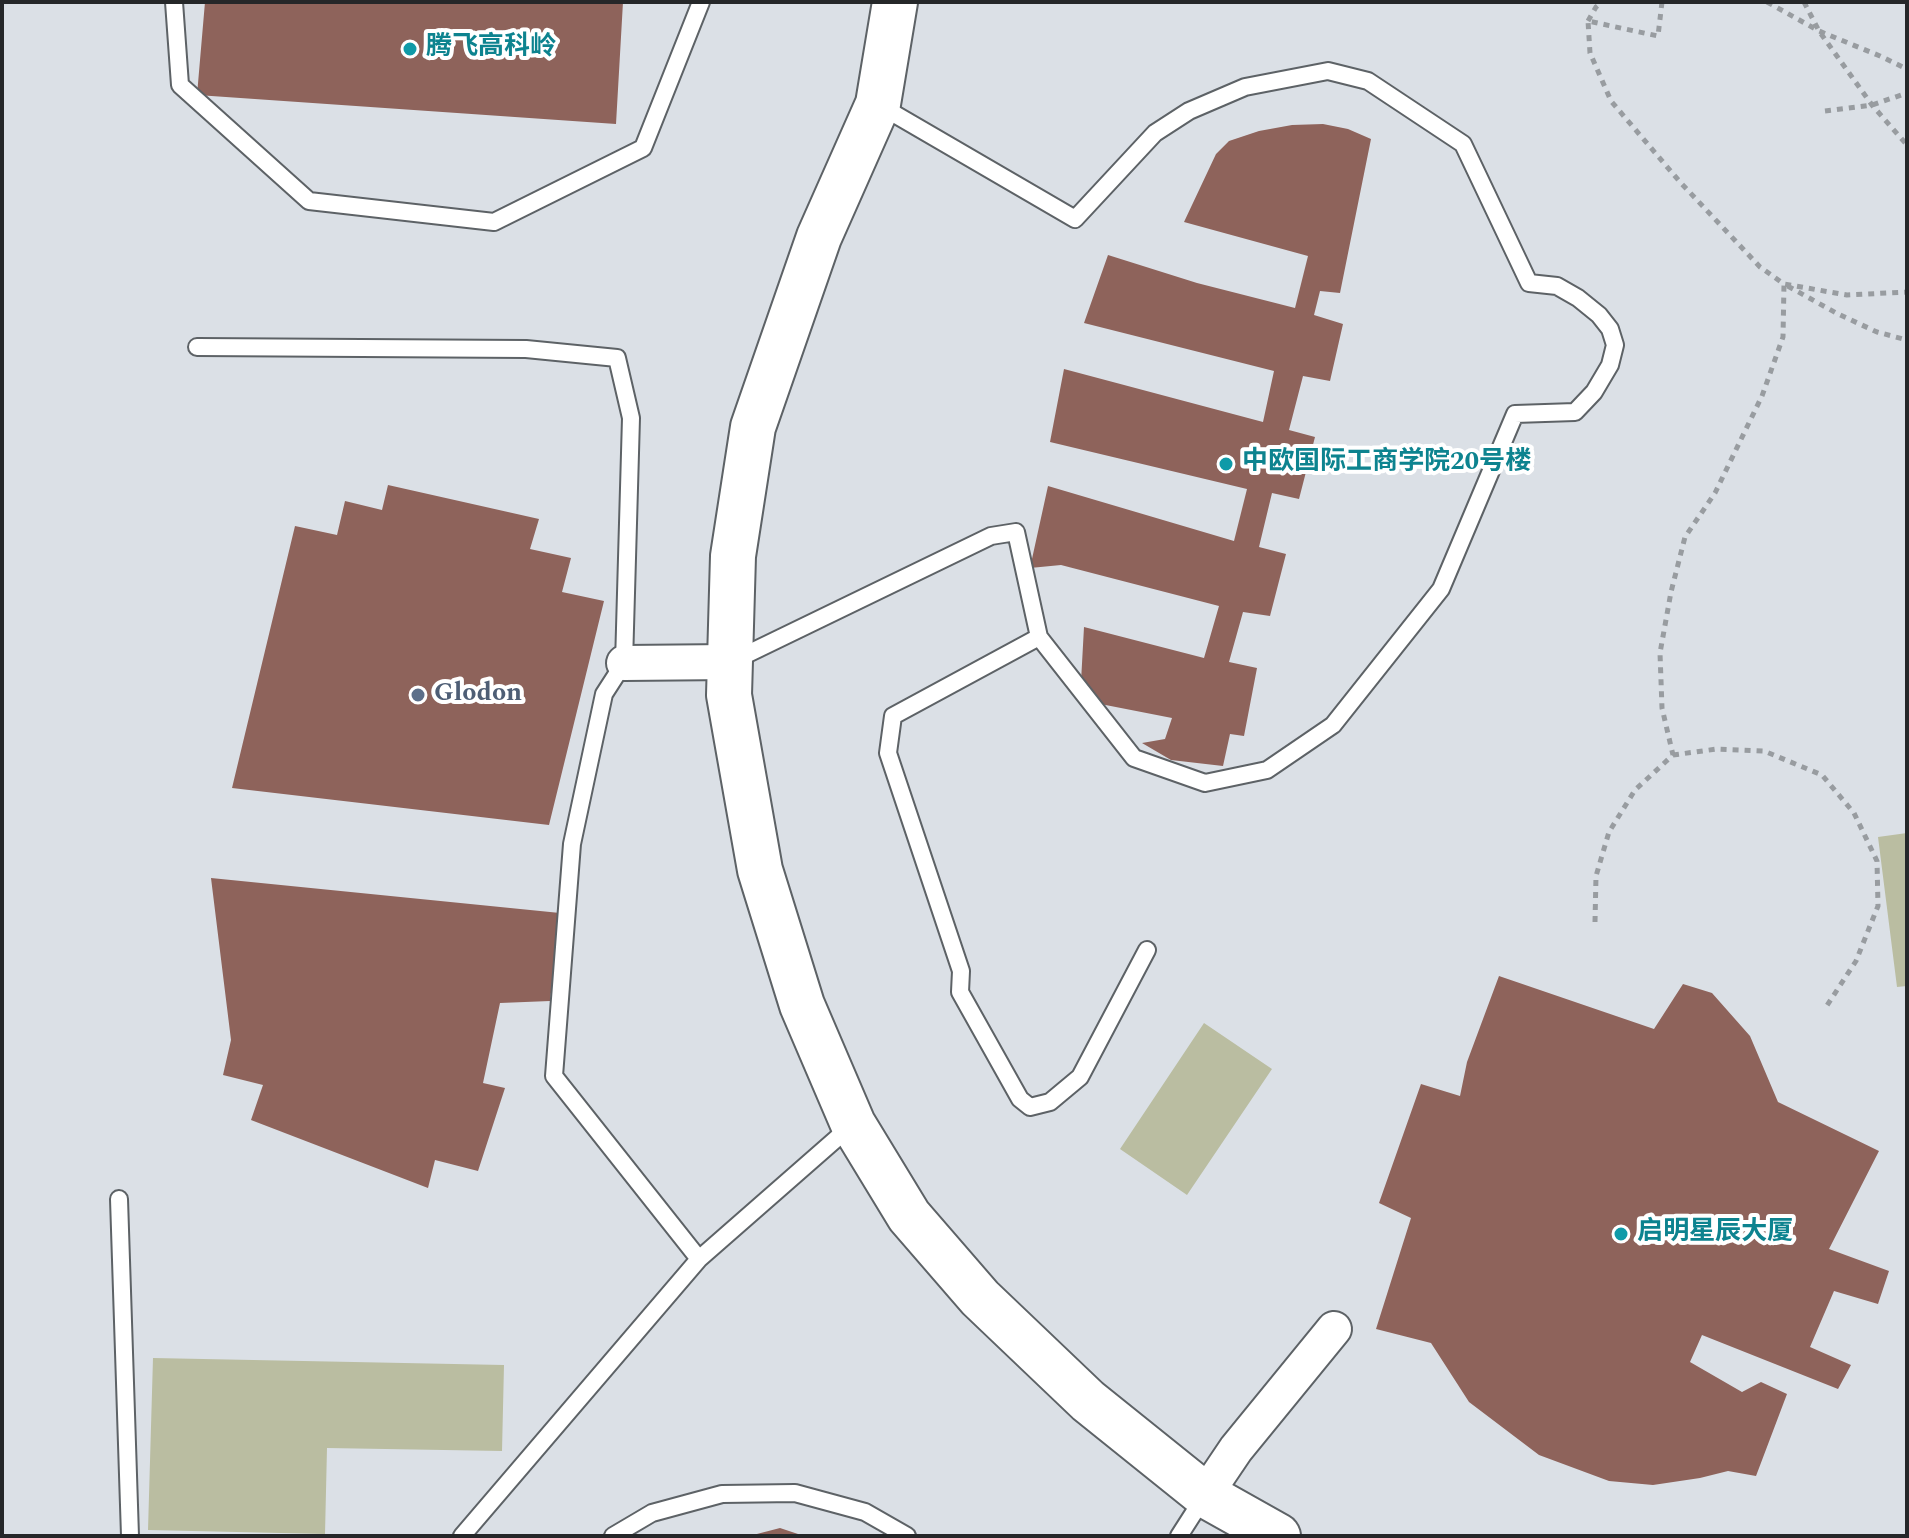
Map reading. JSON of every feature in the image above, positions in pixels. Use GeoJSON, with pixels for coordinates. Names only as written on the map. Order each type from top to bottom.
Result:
{"type":"FeatureCollection","features":[{"type":"Feature","properties":{"kind":"street"},"geometry":{"type":"LineString","coordinates":[[895,2],[878,104],[819,237],[753,427],[733,556],[729,695],[760,870],[802,1005],[853,1124],[909,1216],[980,1298],[1088,1401],[1205,1495],[1278,1536]]}},
{"type":"Feature","properties":{"kind":"street"},"geometry":{"type":"LineString","coordinates":[[624,663],[730,662]]}},
{"type":"Feature","properties":{"kind":"street"},"geometry":{"type":"LineString","coordinates":[[1205,1495],[1236,1449],[1334,1329]]}},
{"type":"Feature","properties":{"kind":"lane"},"geometry":{"type":"LineString","coordinates":[[174,2],[180,85],[309,201],[494,222],[643,148],[701,2]]}},
{"type":"Feature","properties":{"kind":"lane"},"geometry":{"type":"LineString","coordinates":[[730,662],[991,536],[1016,532],[1039,637],[1134,758],[1205,783],[1267,770],[1333,725],[1441,589],[1515,414],[1575,412],[1594,392],[1610,365],[1615,345],[1610,329],[1599,315],[1557,286],[1529,283],[1463,144],[1368,81],[1328,71],[1245,87],[1189,111],[1155,133],[1075,219],[878,104]]}},
{"type":"Feature","properties":{"kind":"lane"},"geometry":{"type":"LineString","coordinates":[[197,347],[526,349],[617,358],[631,418],[624,663],[604,694],[572,844],[554,1076],[699,1259]]}},
{"type":"Feature","properties":{"kind":"lane"},"geometry":{"type":"LineString","coordinates":[[1039,637],[893,716],[888,753],[961,971],[960,992],[1020,1099],[1030,1107],[1050,1102],[1080,1077],[1147,950]]}},
{"type":"Feature","properties":{"kind":"lane"},"geometry":{"type":"LineString","coordinates":[[462,1536],[699,1259],[853,1124]]}},
{"type":"Feature","properties":{"kind":"lane"},"geometry":{"type":"LineString","coordinates":[[119,1199],[130,1536]]}},
{"type":"Feature","properties":{"kind":"lane"},"geometry":{"type":"LineString","coordinates":[[613,1536],[652,1513],[722,1494],[795,1493],[865,1512],[907,1536]]}},
{"type":"Feature","properties":{"kind":"lane"},"geometry":{"type":"LineString","coordinates":[[1179,1536],[1205,1495]]}},
{"type":"Feature","properties":{"kind":"path"},"geometry":{"type":"LineString","coordinates":[[1602,2],[1588,21],[1590,53],[1611,101],[1680,182],[1760,267],[1784,284],[1877,332],[1907,340]]}},
{"type":"Feature","properties":{"kind":"path"},"geometry":{"type":"LineString","coordinates":[[1588,21],[1658,36],[1662,2]]}},
{"type":"Feature","properties":{"kind":"path"},"geometry":{"type":"LineString","coordinates":[[1767,2],[1819,31],[1907,69]]}},
{"type":"Feature","properties":{"kind":"path"},"geometry":{"type":"LineString","coordinates":[[1804,2],[1819,31],[1872,105],[1907,145]]}},
{"type":"Feature","properties":{"kind":"path"},"geometry":{"type":"LineString","coordinates":[[1825,111],[1872,105],[1907,93]]}},
{"type":"Feature","properties":{"kind":"path"},"geometry":{"type":"LineString","coordinates":[[1784,284],[1847,295],[1907,292]]}},
{"type":"Feature","properties":{"kind":"path"},"geometry":{"type":"LineString","coordinates":[[1673,755],[1662,708],[1660,653],[1671,592],[1685,537],[1715,493],[1762,396],[1783,337],[1784,284]]}},
{"type":"Feature","properties":{"kind":"path"},"geometry":{"type":"LineString","coordinates":[[1595,922],[1596,876],[1609,832],[1635,790],[1673,755],[1717,749],[1764,751],[1822,775],[1854,813],[1877,861],[1878,906],[1856,961],[1824,1010]]}},
{"type":"Feature","properties":{"kind":"green space"},"geometry":{"type":"Polygon","coordinates":[[[1907,833],[1907,986],[1897,987],[1878,837],[1907,833]]]}},
{"type":"Feature","properties":{"kind":"green space"},"geometry":{"type":"Polygon","coordinates":[[[1204,1023],[1272,1069],[1187,1195],[1120,1149],[1204,1023]]]}},
{"type":"Feature","properties":{"kind":"green space"},"geometry":{"type":"Polygon","coordinates":[[[153,1358],[504,1365],[502,1451],[327,1448],[325,1534],[148,1530],[153,1358]]]}},
{"type":"Feature","properties":{"kind":"building","name":"腾飞高科岭"},"geometry":{"type":"Polygon","coordinates":[[[205,2],[623,2],[616,124],[197,95],[205,2]]]}},
{"type":"Feature","properties":{"kind":"building","name":"中欧国际工商学院20号楼"},"geometry":{"type":"Polygon","coordinates":[[[1323,124],[1348,129],[1371,139],[1340,293],[1320,291],[1314,315],[1343,324],[1330,381],[1303,376],[1289,430],[1315,437],[1299,499],[1272,493],[1259,547],[1286,554],[1270,616],[1243,612],[1229,662],[1257,668],[1244,736],[1230,734],[1223,766],[1171,760],[1142,743],[1165,739],[1172,718],[1080,700],[1084,627],[1204,658],[1219,606],[1061,565],[1030,568],[1048,486],[1234,541],[1247,489],[1050,442],[1064,369],[1263,422],[1274,371],[1084,323],[1108,255],[1197,283],[1295,308],[1308,256],[1184,222],[1216,154],[1229,141],[1292,125],[1323,124]]]}},
{"type":"Feature","properties":{"kind":"building","name":"Glodon"},"geometry":{"type":"Polygon","coordinates":[[[388,485],[539,519],[530,549],[571,558],[562,592],[604,601],[549,825],[232,788],[295,526],[337,535],[345,501],[382,510],[388,485]]]}},
{"type":"Feature","properties":{"kind":"building"},"geometry":{"type":"Polygon","coordinates":[[[211,878],[560,913],[550,1001],[500,1003],[483,1083],[505,1088],[478,1171],[435,1160],[428,1188],[251,1120],[263,1085],[223,1075],[231,1040],[211,878]]]}},
{"type":"Feature","properties":{"kind":"building","name":"启明星辰大厦"},"geometry":{"type":"Polygon","coordinates":[[[1499,976],[1654,1029],[1683,984],[1712,993],[1750,1036],[1778,1102],[1879,1151],[1829,1249],[1889,1271],[1878,1304],[1834,1291],[1810,1347],[1851,1365],[1838,1389],[1702,1335],[1690,1362],[1742,1392],[1761,1382],[1787,1394],[1756,1476],[1728,1471],[1653,1485],[1609,1481],[1539,1455],[1469,1402],[1431,1343],[1376,1329],[1411,1218],[1379,1203],[1421,1084],[1460,1096],[1467,1062],[1499,976]]]}},
{"type":"Feature","properties":{"kind":"building"},"geometry":{"type":"Polygon","coordinates":[[[780,1528],[804,1536],[753,1536],[753,1535],[780,1528]]]}},
{"type":"Feature","properties":{"kind":"place","name":"腾飞高科岭"},"geometry":{"type":"Point","coordinates":[410,49]}},
{"type":"Feature","properties":{"kind":"place","name":"中欧国际工商学院20号楼"},"geometry":{"type":"Point","coordinates":[1226,464]}},
{"type":"Feature","properties":{"kind":"place","name":"Glodon"},"geometry":{"type":"Point","coordinates":[418,695]}},
{"type":"Feature","properties":{"kind":"place","name":"启明星辰大厦"},"geometry":{"type":"Point","coordinates":[1621,1234]}}]}
